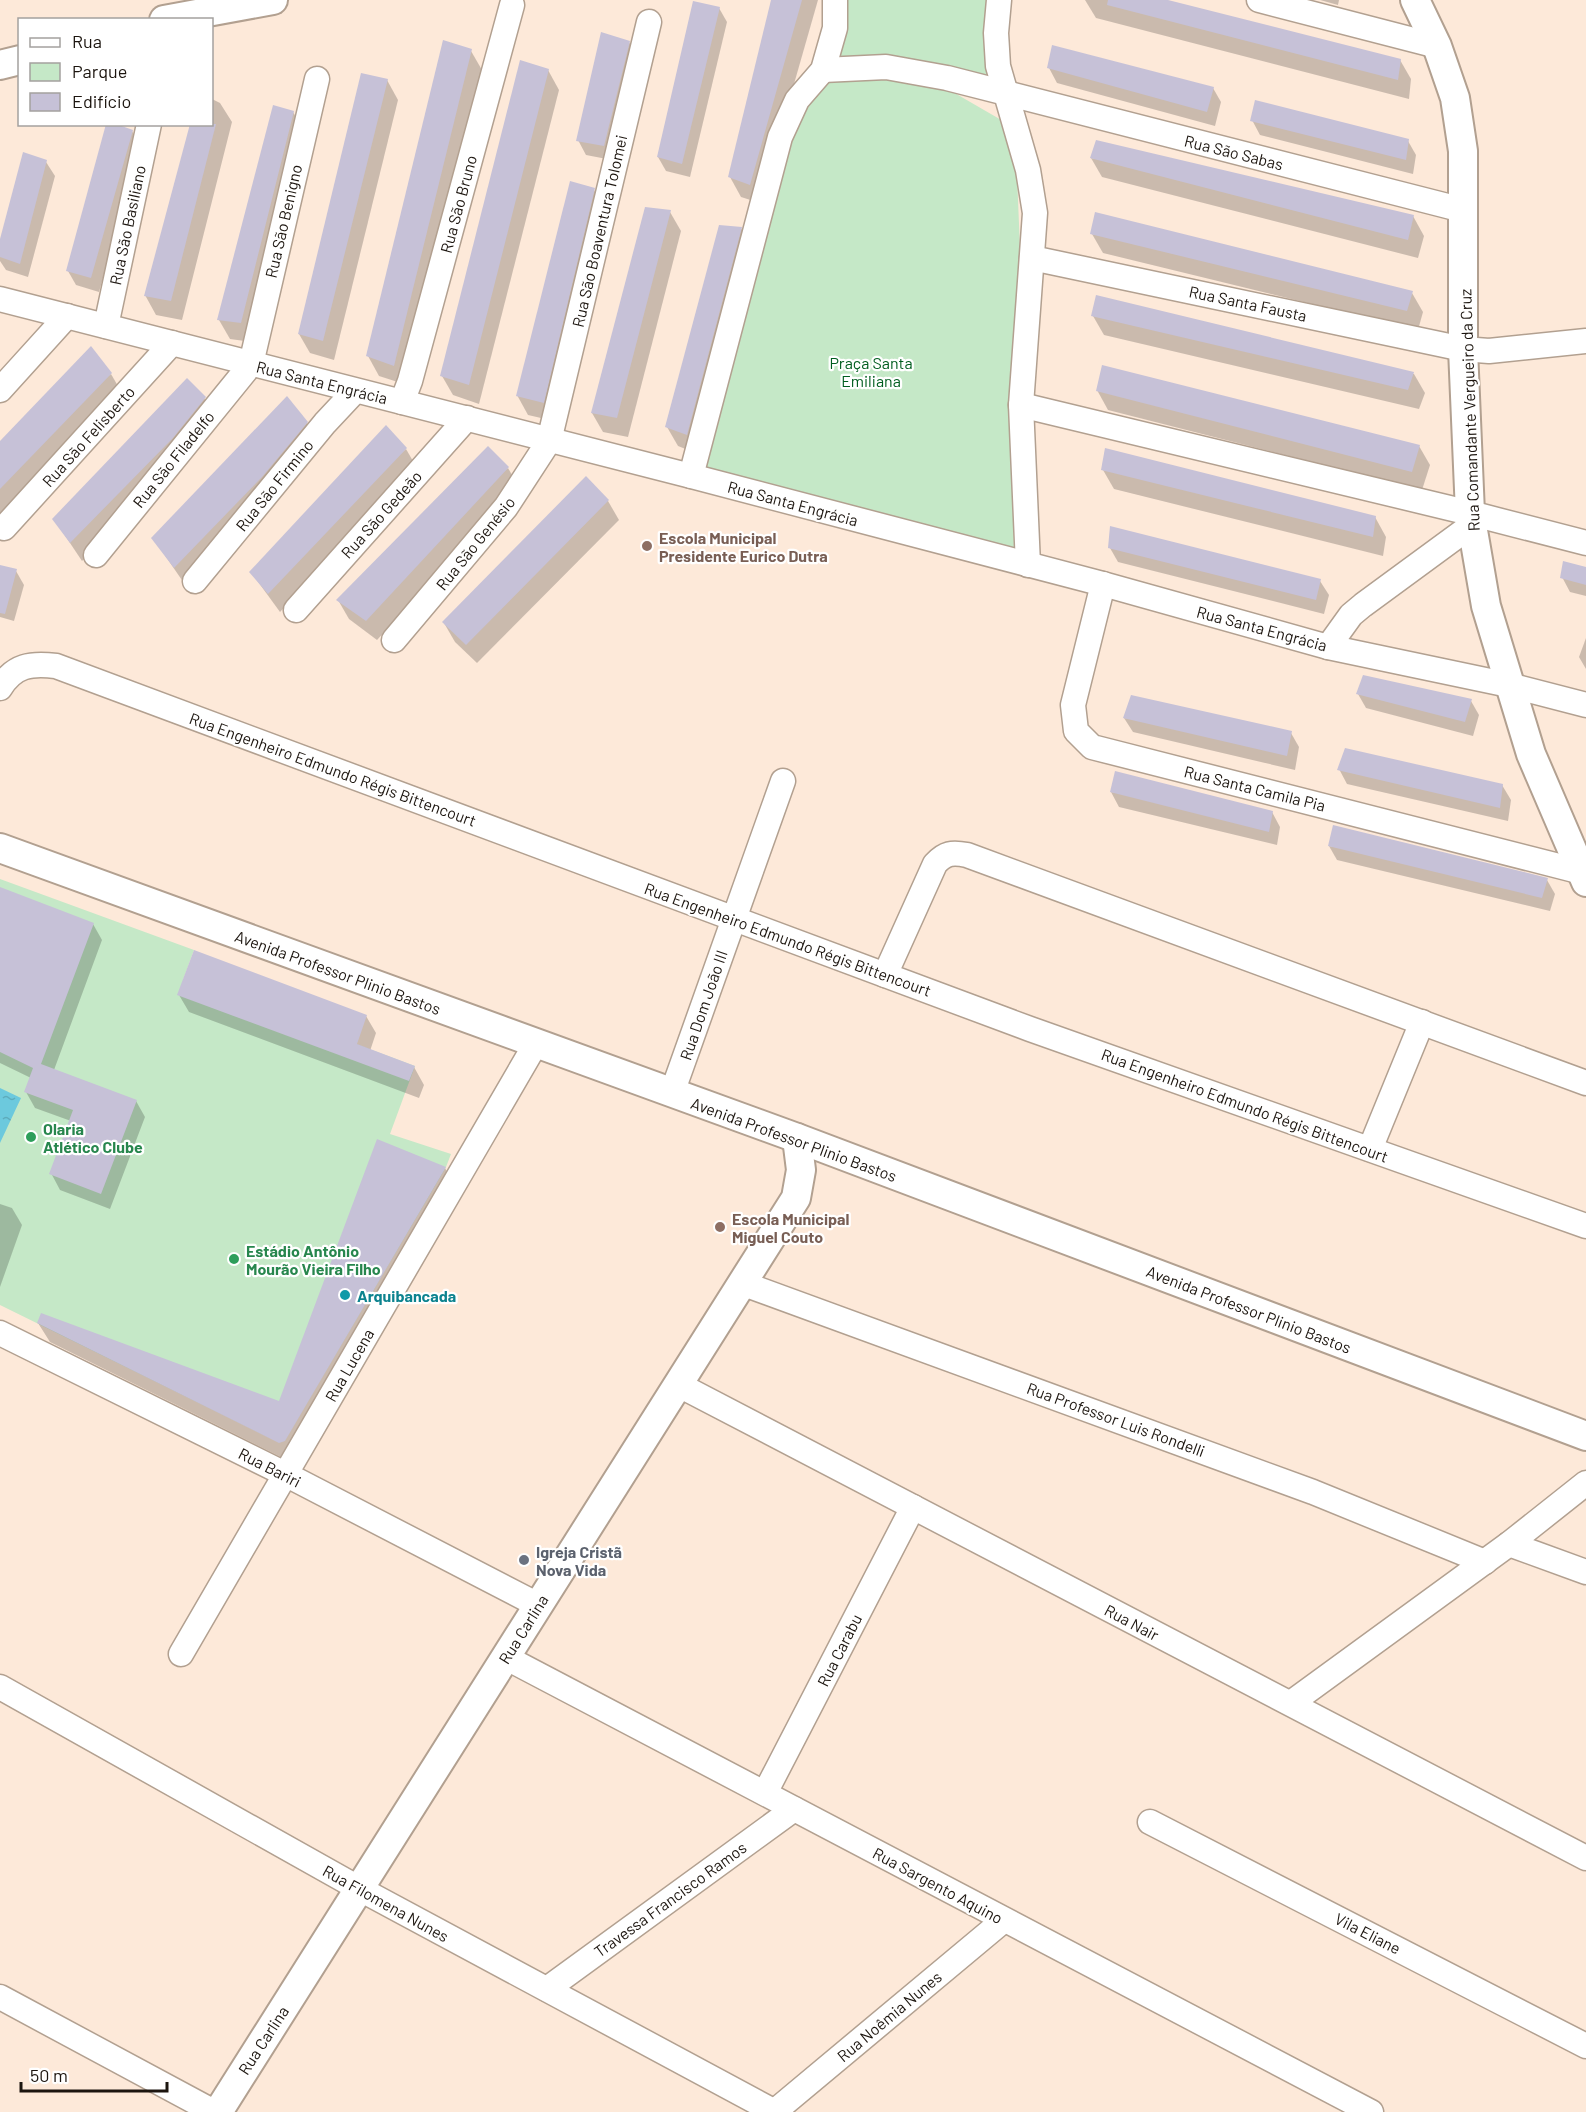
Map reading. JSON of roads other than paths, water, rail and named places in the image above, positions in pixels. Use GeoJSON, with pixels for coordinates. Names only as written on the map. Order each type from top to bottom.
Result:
{"type":"FeatureCollection","features":[{"type":"Feature","properties":{"kind":"street"},"geometry":{"type":"LineString","coordinates":[[175,18],[273,0]]}},
{"type":"Feature","properties":{"kind":"street"},"geometry":{"type":"LineString","coordinates":[[691,476],[780,136],[797,100],[824,70],[837,17],[835,0]]}},
{"type":"Feature","properties":{"kind":"street"},"geometry":{"type":"LineString","coordinates":[[999,0],[998,55],[1005,93],[1033,189],[1035,213],[1021,405],[1028,565]]}},
{"type":"Feature","properties":{"kind":"street"},"geometry":{"type":"LineString","coordinates":[[1259,0],[1437,46]]}},
{"type":"Feature","properties":{"kind":"street","name":"Rua Comandante Vergueiro da Cruz"},"geometry":{"type":"LineString","coordinates":[[1415,0],[1437,46],[1455,98],[1463,151],[1464,349],[1471,519],[1486,606],[1531,754],[1584,876]]}},
{"type":"Feature","properties":{"kind":"street","name":"Rua São Bruno"},"geometry":{"type":"LineString","coordinates":[[402,402],[410,381],[512,5]]}},
{"type":"Feature","properties":{"kind":"street","name":"Rua São Boaventura Tolomei"},"geometry":{"type":"LineString","coordinates":[[549,441],[649,22]]}},
{"type":"Feature","properties":{"kind":"street"},"geometry":{"type":"LineString","coordinates":[[0,65],[18,60]]}},
{"type":"Feature","properties":{"kind":"street"},"geometry":{"type":"LineString","coordinates":[[824,70],[886,67],[911,70],[1005,93]]}},
{"type":"Feature","properties":{"kind":"street","name":"Rua São Benigno"},"geometry":{"type":"LineString","coordinates":[[251,364],[317,79]]}},
{"type":"Feature","properties":{"kind":"street","name":"Rua São Sabas"},"geometry":{"type":"LineString","coordinates":[[1005,93],[1463,210]]}},
{"type":"Feature","properties":{"kind":"street","name":"Rua São Basiliano"},"geometry":{"type":"LineString","coordinates":[[106,326],[149,126]]}},
{"type":"Feature","properties":{"kind":"street","name":"Rua Santa Fausta"},"geometry":{"type":"LineString","coordinates":[[1032,258],[1464,349],[1490,351],[1586,341]]}},
{"type":"Feature","properties":{"kind":"street","name":"Rua Santa Engrácia"},"geometry":{"type":"LineString","coordinates":[[0,299],[691,476],[1103,584],[1328,647],[1509,685],[1586,705]]}},
{"type":"Feature","properties":{"kind":"street"},"geometry":{"type":"LineString","coordinates":[[0,390],[67,316]]}},
{"type":"Feature","properties":{"kind":"street","name":"Rua São Felisberto"},"geometry":{"type":"LineString","coordinates":[[4,528],[172,343]]}},
{"type":"Feature","properties":{"kind":"street","name":"Rua São Filadelfo"},"geometry":{"type":"LineString","coordinates":[[96,555],[251,364]]}},
{"type":"Feature","properties":{"kind":"street","name":"Rua São Firmino"},"geometry":{"type":"LineString","coordinates":[[195,582],[318,432],[355,391]]}},
{"type":"Feature","properties":{"kind":"street"},"geometry":{"type":"LineString","coordinates":[[1021,405],[1471,519],[1586,543]]}},
{"type":"Feature","properties":{"kind":"street","name":"Rua São Gedeão"},"geometry":{"type":"LineString","coordinates":[[296,610],[466,418]]}},
{"type":"Feature","properties":{"kind":"street","name":"Rua São Genésio"},"geometry":{"type":"LineString","coordinates":[[394,640],[506,507],[549,441]]}},
{"type":"Feature","properties":{"kind":"street"},"geometry":{"type":"LineString","coordinates":[[1328,647],[1357,610],[1471,519]]}},
{"type":"Feature","properties":{"kind":"street","name":"Rua Santa Camila Pia"},"geometry":{"type":"LineString","coordinates":[[1103,584],[1073,705],[1076,732],[1092,747],[1584,876]]}},
{"type":"Feature","properties":{"kind":"street","name":"Rua Engenheiro Edmundo Régis Bittencourt"},"geometry":{"type":"LineString","coordinates":[[0,688],[6,678],[20,667],[33,663],[56,666],[885,975],[1586,1226]]}},
{"type":"Feature","properties":{"kind":"street","name":"Rua Dom João III"},"geometry":{"type":"LineString","coordinates":[[672,1093],[783,781]]}},
{"type":"Feature","properties":{"kind":"street","name":"Avenida Professor Plinio Bastos"},"geometry":{"type":"LineString","coordinates":[[0,848],[535,1045],[797,1138],[1586,1436]]}},
{"type":"Feature","properties":{"kind":"street"},"geometry":{"type":"LineString","coordinates":[[885,975],[935,864],[943,856],[953,852],[967,855],[1586,1083]]}},
{"type":"Feature","properties":{"kind":"street"},"geometry":{"type":"LineString","coordinates":[[1370,1149],[1422,1022]]}},
{"type":"Feature","properties":{"kind":"street","name":"Rua Lucena"},"geometry":{"type":"LineString","coordinates":[[181,1654],[535,1045]]}},
{"type":"Feature","properties":{"kind":"street","name":"Rua Carlina"},"geometry":{"type":"LineString","coordinates":[[216,2112],[744,1284],[796,1198],[801,1170],[797,1138]]}},
{"type":"Feature","properties":{"kind":"street","name":"Rua Professor Luis Rondelli"},"geometry":{"type":"LineString","coordinates":[[744,1284],[1290,1484],[1485,1562]]}},
{"type":"Feature","properties":{"kind":"street","name":"Rua Bariri"},"geometry":{"type":"LineString","coordinates":[[0,1333],[285,1474],[538,1605]]}},
{"type":"Feature","properties":{"kind":"street","name":"Rua Nair"},"geometry":{"type":"LineString","coordinates":[[679,1385],[1586,1857]]}},
{"type":"Feature","properties":{"kind":"street"},"geometry":{"type":"LineString","coordinates":[[1290,1703],[1485,1562],[1586,1484]]}},
{"type":"Feature","properties":{"kind":"street","name":"Rua Carabu"},"geometry":{"type":"LineString","coordinates":[[765,1793],[912,1507]]}},
{"type":"Feature","properties":{"kind":"street"},"geometry":{"type":"LineString","coordinates":[[1509,1544],[1586,1572]]}},
{"type":"Feature","properties":{"kind":"street","name":"Rua Sargento Aquino"},"geometry":{"type":"LineString","coordinates":[[505,1658],[1371,2112]]}},
{"type":"Feature","properties":{"kind":"street","name":"Rua Filomena Nunes"},"geometry":{"type":"LineString","coordinates":[[0,1688],[360,1889],[774,2112]]}},
{"type":"Feature","properties":{"kind":"street","name":"Travessa Francisco Ramos"},"geometry":{"type":"LineString","coordinates":[[547,1989],[794,1809]]}},
{"type":"Feature","properties":{"kind":"street","name":"Vila Eliane"},"geometry":{"type":"LineString","coordinates":[[1150,1822],[1586,2046]]}},
{"type":"Feature","properties":{"kind":"street","name":"Rua Noêmia Nunes"},"geometry":{"type":"LineString","coordinates":[[774,2112],[1004,1920]]}},
{"type":"Feature","properties":{"kind":"street"},"geometry":{"type":"LineString","coordinates":[[0,1997],[216,2112]]}},
{"type":"Feature","properties":{"kind":"water"},"geometry":{"type":"Polygon","coordinates":[[[0,1088],[21,1098],[0,1143],[0,1088]]]}},
{"type":"Feature","properties":{"kind":"place","name":"Escola Municipal Presidente Eurico Dutra"},"geometry":{"type":"Point","coordinates":[647,546]}},
{"type":"Feature","properties":{"kind":"place","name":"Olaria Atlético Clube"},"geometry":{"type":"Point","coordinates":[31,1137]}},
{"type":"Feature","properties":{"kind":"place","name":"Escola Municipal Miguel Couto"},"geometry":{"type":"Point","coordinates":[720,1227]}},
{"type":"Feature","properties":{"kind":"place","name":"Estádio Antônio Mourão Vieira Filho"},"geometry":{"type":"Point","coordinates":[234,1259]}},
{"type":"Feature","properties":{"kind":"place","name":"Arquibancada"},"geometry":{"type":"Point","coordinates":[345,1295]}},
{"type":"Feature","properties":{"kind":"place","name":"Igreja Cristã Nova Vida"},"geometry":{"type":"Point","coordinates":[524,1560]}},
{"type":"Feature","properties":{"kind":"park label","name":"Praça Santa Emiliana"},"geometry":{"type":"Point","coordinates":[871,371]}}]}
